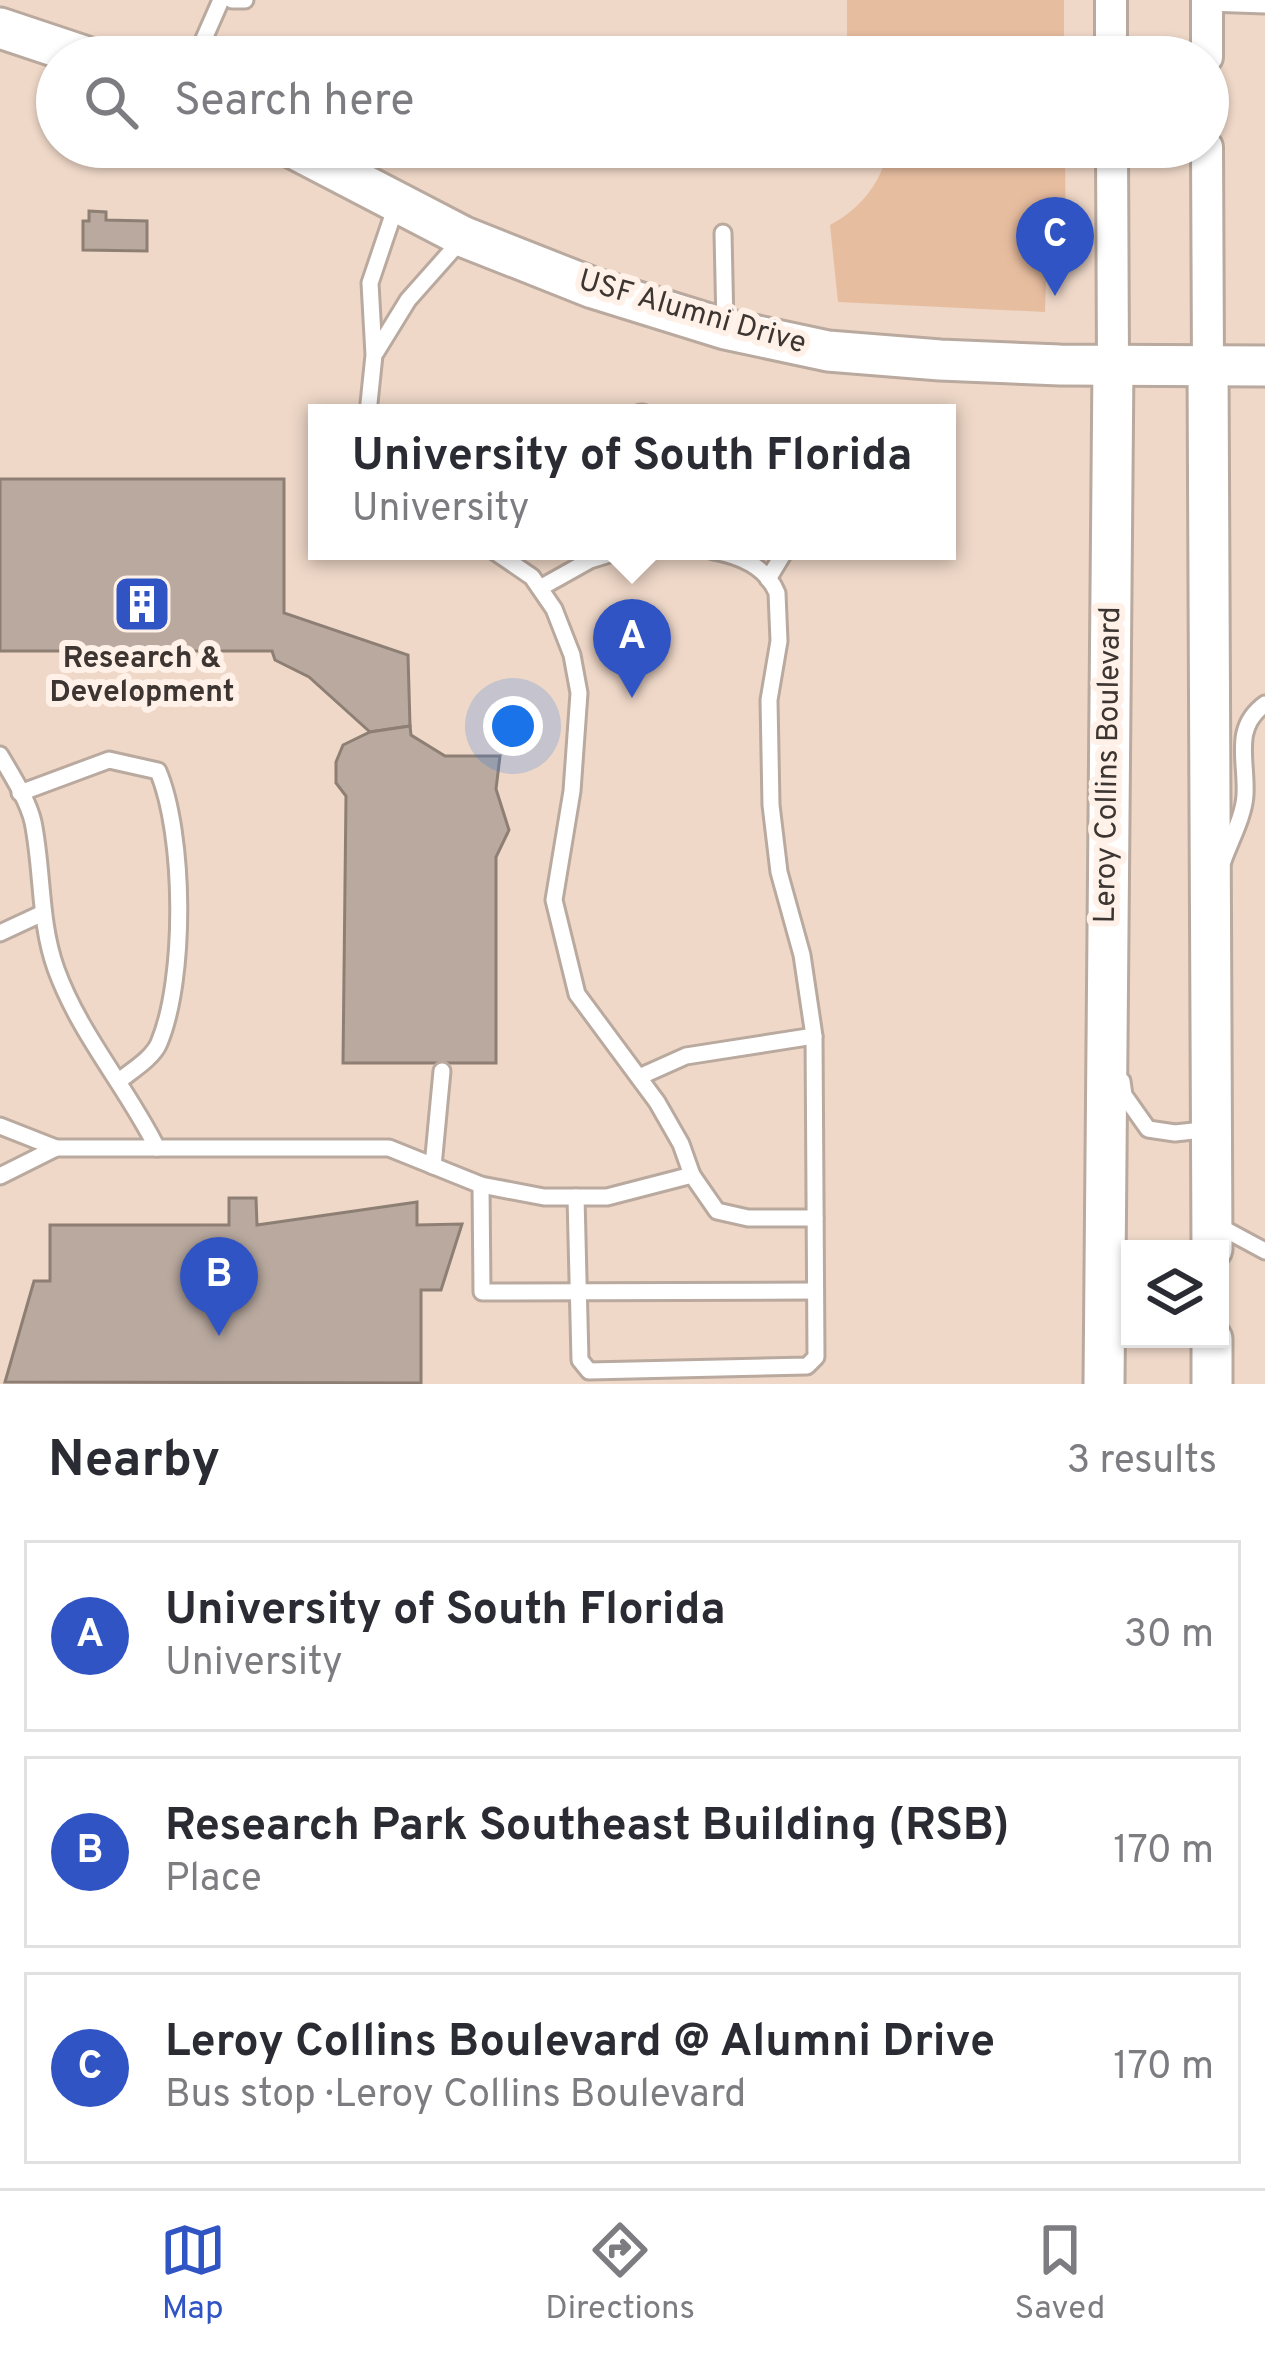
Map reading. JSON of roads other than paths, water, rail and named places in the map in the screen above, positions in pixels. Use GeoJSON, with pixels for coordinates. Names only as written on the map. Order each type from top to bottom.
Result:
{"type":"FeatureCollection","features":[{"type":"Feature","properties":{"kind":"street"},"geometry":{"type":"LineString","coordinates":[[1111,0],[1112,36]]}},
{"type":"Feature","properties":{"kind":"street"},"geometry":{"type":"LineString","coordinates":[[1207,2],[1207,36]]}},
{"type":"Feature","properties":{"kind":"street"},"geometry":{"type":"LineString","coordinates":[[0,28],[36,40]]}},
{"type":"Feature","properties":{"kind":"street","name":"USF Alumni Drive"},"geometry":{"type":"LineString","coordinates":[[330,168],[464,237],[592,288],[725,328],[828,351],[940,360],[1265,365]]}},
{"type":"Feature","properties":{"kind":"street","name":"Leroy Collins Boulevard"},"geometry":{"type":"LineString","coordinates":[[1104,1384],[1112,168]]}},
{"type":"Feature","properties":{"kind":"street"},"geometry":{"type":"LineString","coordinates":[[1207,168],[1212,1236]]}},
{"type":"Feature","properties":{"kind":"street"},"geometry":{"type":"LineString","coordinates":[[1212,1348],[1212,1384]]}},
{"type":"Feature","properties":{"kind":"lane"},"geometry":{"type":"LineString","coordinates":[[205,36],[221,0]]}},
{"type":"Feature","properties":{"kind":"lane"},"geometry":{"type":"LineString","coordinates":[[232,0],[245,0]]}},
{"type":"Feature","properties":{"kind":"lane"},"geometry":{"type":"LineString","coordinates":[[1207,2],[1265,5]]}},
{"type":"Feature","properties":{"kind":"lane"},"geometry":{"type":"LineString","coordinates":[[369,404],[374,355],[370,283],[397,204]]}},
{"type":"Feature","properties":{"kind":"lane"},"geometry":{"type":"LineString","coordinates":[[723,233],[725,328]]}},
{"type":"Feature","properties":{"kind":"lane"},"geometry":{"type":"LineString","coordinates":[[374,355],[408,300],[464,237]]}},
{"type":"Feature","properties":{"kind":"lane"},"geometry":{"type":"LineString","coordinates":[[507,560],[532,577],[554,609],[572,656],[579,692],[572,791],[554,900],[577,994],[639,1077],[717,1211],[748,1218],[815,1218]]}},
{"type":"Feature","properties":{"kind":"lane"},"geometry":{"type":"LineString","coordinates":[[540,588],[594,560]]}},
{"type":"Feature","properties":{"kind":"lane"},"geometry":{"type":"LineString","coordinates":[[576,1197],[580,1360],[589,1371],[807,1366],[816,1358],[814,1036],[802,955],[779,872],[770,805],[769,700],[779,641],[777,593],[748,560]]}},
{"type":"Feature","properties":{"kind":"lane"},"geometry":{"type":"LineString","coordinates":[[768,579],[779,560]]}},
{"type":"Feature","properties":{"kind":"lane"},"geometry":{"type":"LineString","coordinates":[[1210,898],[1245,799],[1242,735],[1254,712],[1265,704]]}},
{"type":"Feature","properties":{"kind":"lane"},"geometry":{"type":"LineString","coordinates":[[0,755],[32,818],[43,913],[63,985],[87,1038],[119,1081],[157,1148]]}},
{"type":"Feature","properties":{"kind":"lane"},"geometry":{"type":"LineString","coordinates":[[20,794],[109,760],[158,771],[169,797],[178,910],[177,978],[157,1048],[119,1081]]}},
{"type":"Feature","properties":{"kind":"lane"},"geometry":{"type":"LineString","coordinates":[[0,933],[43,913]]}},
{"type":"Feature","properties":{"kind":"lane"},"geometry":{"type":"LineString","coordinates":[[1107,923],[1124,1095],[1148,1129],[1174,1133],[1212,1129]]}},
{"type":"Feature","properties":{"kind":"lane"},"geometry":{"type":"LineString","coordinates":[[639,1077],[686,1056],[814,1036]]}},
{"type":"Feature","properties":{"kind":"lane"},"geometry":{"type":"LineString","coordinates":[[433,1166],[442,1071]]}},
{"type":"Feature","properties":{"kind":"lane"},"geometry":{"type":"LineString","coordinates":[[0,1126],[56,1148],[389,1148],[481,1185],[544,1197],[607,1197],[692,1175]]}},
{"type":"Feature","properties":{"kind":"lane"},"geometry":{"type":"LineString","coordinates":[[0,1176],[56,1148]]}},
{"type":"Feature","properties":{"kind":"lane"},"geometry":{"type":"LineString","coordinates":[[481,1185],[482,1292],[815,1292]]}},
{"type":"Feature","properties":{"kind":"lane"},"geometry":{"type":"LineString","coordinates":[[1212,1236],[1265,1251]]}},
{"type":"Feature","properties":{"kind":"place","name":"Leroy Collins Boulevard @ Alumni Drive"},"geometry":{"type":"Point","coordinates":[1055,296]}},
{"type":"Feature","properties":{"kind":"place","name":"Research & Development"},"geometry":{"type":"Point","coordinates":[142,604]}},
{"type":"Feature","properties":{"kind":"place","name":"University of South Florida"},"geometry":{"type":"Point","coordinates":[632,698]}},
{"type":"Feature","properties":{"kind":"place","name":"Research Park Southeast Building (RSB)"},"geometry":{"type":"Point","coordinates":[219,1336]}}]}
